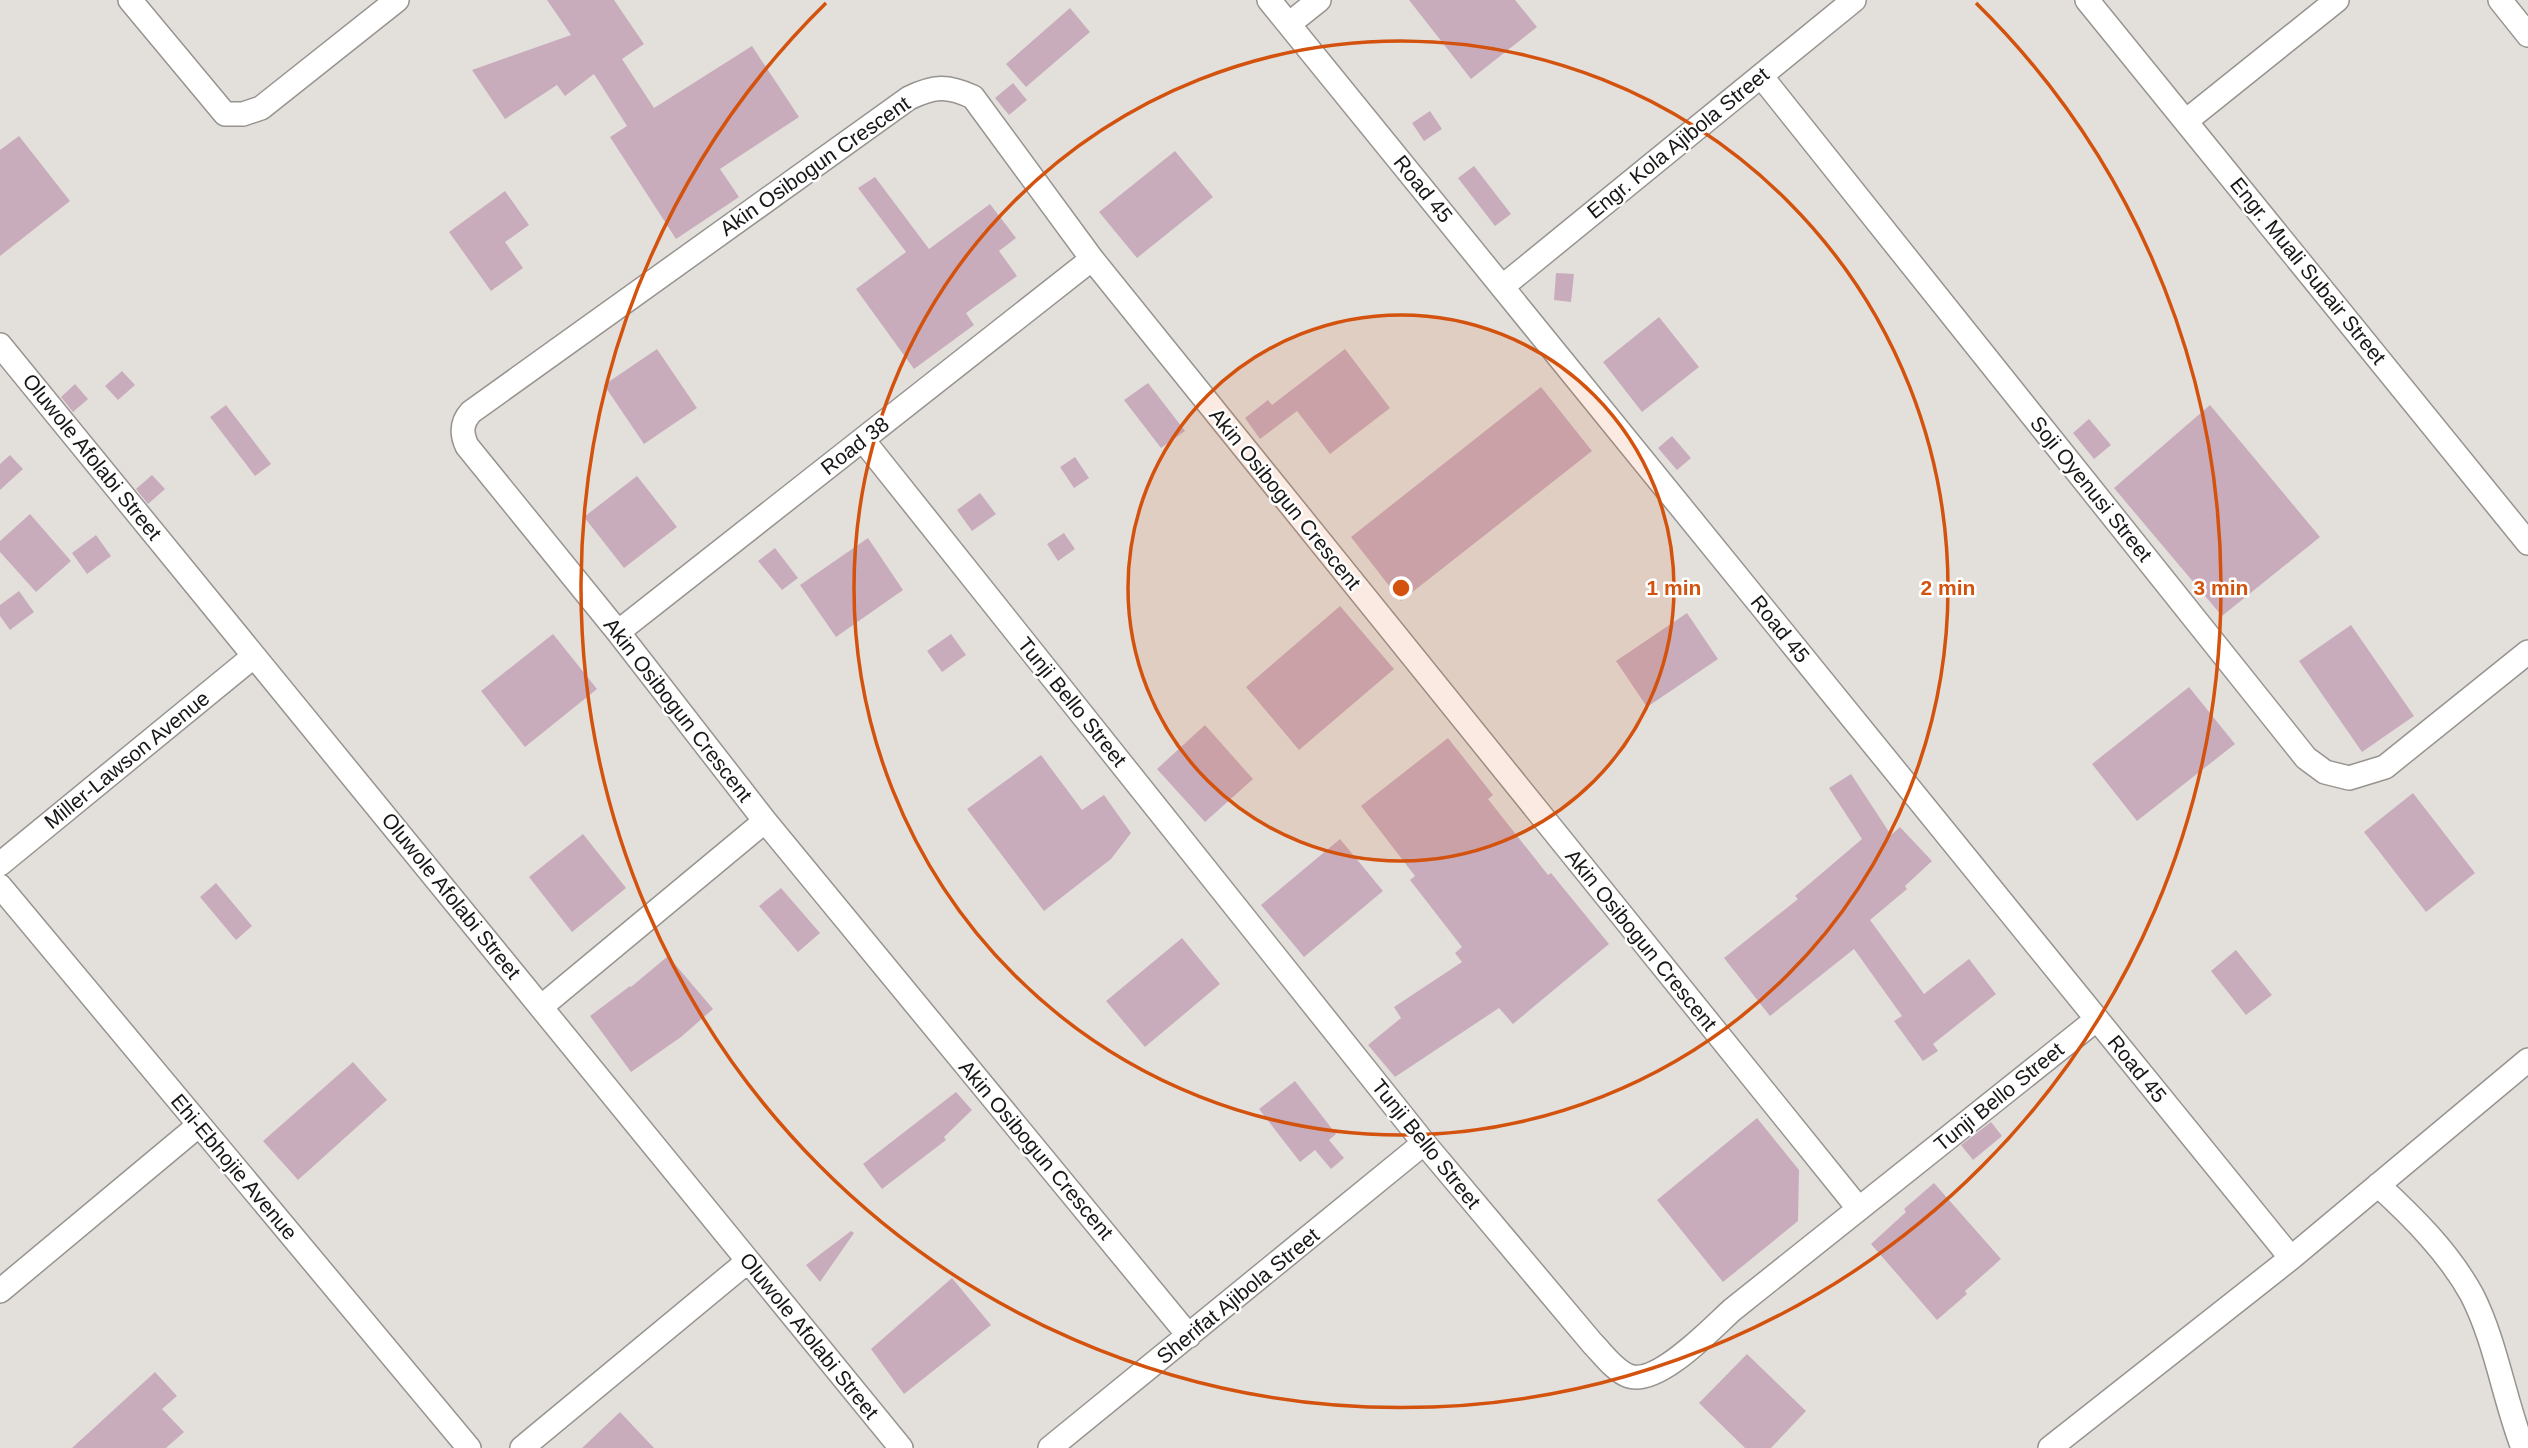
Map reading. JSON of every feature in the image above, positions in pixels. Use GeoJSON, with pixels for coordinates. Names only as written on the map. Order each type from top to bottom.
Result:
{"type":"FeatureCollection","features":[{"type":"Feature","properties":{"kind":"street"},"geometry":{"type":"LineString","coordinates":[[130,0],[225,114],[243,114],[261,108],[397,0]]}},
{"type":"Feature","properties":{"kind":"street","name":"Road 45"},"geometry":{"type":"LineString","coordinates":[[1269,0],[2291,1258]]}},
{"type":"Feature","properties":{"kind":"street"},"geometry":{"type":"LineString","coordinates":[[1289,24],[1319,0]]}},
{"type":"Feature","properties":{"kind":"street","name":"Engr. Kola Ajibola Street"},"geometry":{"type":"LineString","coordinates":[[1502,287],[1854,0]]}},
{"type":"Feature","properties":{"kind":"street","name":"Engr. Muali Subair Street"},"geometry":{"type":"LineString","coordinates":[[2087,0],[2528,544]]}},
{"type":"Feature","properties":{"kind":"street"},"geometry":{"type":"LineString","coordinates":[[2186,121],[2337,0]]}},
{"type":"Feature","properties":{"kind":"street"},"geometry":{"type":"LineString","coordinates":[[2500,0],[2528,35]]}},
{"type":"Feature","properties":{"kind":"street","name":"Soji Oyenusi Street"},"geometry":{"type":"LineString","coordinates":[[1761,76],[2306,758],[2325,772],[2349,778],[2385,767],[2528,652]]}},
{"type":"Feature","properties":{"kind":"street","name":"Akin Osibogun Crescent"},"geometry":{"type":"LineString","coordinates":[[1189,1336],[765,821],[618,632],[467,446],[463,436],[465,419],[471,412],[909,98],[929,88],[956,89],[973,97],[1092,259],[1859,1209]]}},
{"type":"Feature","properties":{"kind":"street","name":"Road 38"},"geometry":{"type":"LineString","coordinates":[[618,632],[1092,259]]}},
{"type":"Feature","properties":{"kind":"street","name":"Oluwole Afolabi Street"},"geometry":{"type":"LineString","coordinates":[[0,345],[901,1448]]}},
{"type":"Feature","properties":{"kind":"street","name":"Tunji Bello Street"},"geometry":{"type":"LineString","coordinates":[[863,440],[1424,1143],[1593,1344],[1618,1370],[1636,1377],[1654,1373],[1677,1358],[1732,1310],[2097,1019]]}},
{"type":"Feature","properties":{"kind":"street","name":"Miller-Lawson Avenue"},"geometry":{"type":"LineString","coordinates":[[0,864],[254,656]]}},
{"type":"Feature","properties":{"kind":"street"},"geometry":{"type":"LineString","coordinates":[[541,1007],[765,821]]}},
{"type":"Feature","properties":{"kind":"street","name":"Ehi-Ebhojie Avenue"},"geometry":{"type":"LineString","coordinates":[[0,886],[469,1448]]}},
{"type":"Feature","properties":{"kind":"street"},"geometry":{"type":"LineString","coordinates":[[2050,1448],[2291,1258],[2528,1060]]}},
{"type":"Feature","properties":{"kind":"street"},"geometry":{"type":"LineString","coordinates":[[0,1291],[199,1125]]}},
{"type":"Feature","properties":{"kind":"street","name":"Sherifat Ajibola Street"},"geometry":{"type":"LineString","coordinates":[[1051,1448],[1424,1143]]}},
{"type":"Feature","properties":{"kind":"street"},"geometry":{"type":"LineString","coordinates":[[2378,1185],[2410,1213],[2472,1295],[2493,1351],[2523,1448]]}},
{"type":"Feature","properties":{"kind":"street"},"geometry":{"type":"LineString","coordinates":[[522,1448],[748,1261]]}},
{"type":"Feature","properties":{"kind":"building"},"geometry":{"type":"Polygon","coordinates":[[[547,0],[614,0],[644,44],[622,59],[654,108],[752,46],[799,117],[720,169],[739,197],[676,239],[610,137],[627,126],[594,74],[565,96],[557,85],[505,119],[472,70],[571,35],[547,0]]]}},
{"type":"Feature","properties":{"kind":"building"},"geometry":{"type":"Polygon","coordinates":[[[1409,0],[1515,0],[1537,27],[1471,79],[1409,0]]]}},
{"type":"Feature","properties":{"kind":"building"},"geometry":{"type":"Polygon","coordinates":[[[1070,8],[1090,32],[1026,87],[1006,64],[1070,8]]]}},
{"type":"Feature","properties":{"kind":"building"},"geometry":{"type":"Polygon","coordinates":[[[1013,83],[1027,100],[1009,115],[995,98],[1013,83]]]}},
{"type":"Feature","properties":{"kind":"building"},"geometry":{"type":"Polygon","coordinates":[[[1430,111],[1442,129],[1424,141],[1412,123],[1430,111]]]}},
{"type":"Feature","properties":{"kind":"building"},"geometry":{"type":"Polygon","coordinates":[[[19,136],[70,201],[0,256],[0,150],[19,136]]]}},
{"type":"Feature","properties":{"kind":"building"},"geometry":{"type":"Polygon","coordinates":[[[1175,151],[1213,197],[1137,258],[1099,212],[1175,151]]]}},
{"type":"Feature","properties":{"kind":"building"},"geometry":{"type":"Polygon","coordinates":[[[1474,166],[1511,214],[1495,226],[1458,178],[1474,166]]]}},
{"type":"Feature","properties":{"kind":"building"},"geometry":{"type":"Polygon","coordinates":[[[875,177],[929,249],[990,204],[1016,238],[999,251],[1017,276],[966,313],[974,325],[914,369],[856,289],[906,252],[858,188],[875,177]]]}},
{"type":"Feature","properties":{"kind":"building"},"geometry":{"type":"Polygon","coordinates":[[[505,191],[529,225],[505,242],[523,268],[491,291],[449,232],[505,191]]]}},
{"type":"Feature","properties":{"kind":"building"},"geometry":{"type":"Polygon","coordinates":[[[1556,273],[1574,274],[1571,302],[1554,300],[1556,273]]]}},
{"type":"Feature","properties":{"kind":"building"},"geometry":{"type":"Polygon","coordinates":[[[1659,317],[1699,367],[1642,412],[1603,362],[1659,317]]]}},
{"type":"Feature","properties":{"kind":"building"},"geometry":{"type":"Polygon","coordinates":[[[657,349],[697,408],[644,444],[604,385],[657,349]]]}},
{"type":"Feature","properties":{"kind":"building"},"geometry":{"type":"Polygon","coordinates":[[[1345,349],[1390,408],[1330,454],[1297,411],[1260,439],[1245,418],[1268,400],[1272,405],[1345,349]]]}},
{"type":"Feature","properties":{"kind":"building"},"geometry":{"type":"Polygon","coordinates":[[[122,371],[135,385],[118,400],[105,386],[122,371]]]}},
{"type":"Feature","properties":{"kind":"building"},"geometry":{"type":"Polygon","coordinates":[[[1148,383],[1185,431],[1161,448],[1124,400],[1148,383]]]}},
{"type":"Feature","properties":{"kind":"building"},"geometry":{"type":"Polygon","coordinates":[[[75,384],[88,399],[73,412],[61,397],[75,384]]]}},
{"type":"Feature","properties":{"kind":"building"},"geometry":{"type":"Polygon","coordinates":[[[1541,387],[1592,451],[1401,601],[1351,537],[1541,387]]]}},
{"type":"Feature","properties":{"kind":"building"},"geometry":{"type":"Polygon","coordinates":[[[226,405],[271,464],[255,476],[210,417],[226,405]]]}},
{"type":"Feature","properties":{"kind":"building"},"geometry":{"type":"Polygon","coordinates":[[[2210,405],[2320,537],[2222,616],[2114,488],[2210,405]]]}},
{"type":"Feature","properties":{"kind":"building"},"geometry":{"type":"Polygon","coordinates":[[[2089,419],[2111,445],[2094,459],[2073,433],[2089,419]]]}},
{"type":"Feature","properties":{"kind":"building"},"geometry":{"type":"Polygon","coordinates":[[[1672,436],[1691,458],[1677,470],[1658,448],[1672,436]]]}},
{"type":"Feature","properties":{"kind":"building"},"geometry":{"type":"Polygon","coordinates":[[[10,455],[23,469],[0,490],[0,464],[10,455]]]}},
{"type":"Feature","properties":{"kind":"building"},"geometry":{"type":"Polygon","coordinates":[[[1075,457],[1089,478],[1074,488],[1060,467],[1075,457]]]}},
{"type":"Feature","properties":{"kind":"building"},"geometry":{"type":"Polygon","coordinates":[[[152,475],[165,489],[148,504],[136,489],[152,475]]]}},
{"type":"Feature","properties":{"kind":"building"},"geometry":{"type":"Polygon","coordinates":[[[637,476],[677,527],[624,568],[584,517],[637,476]]]}},
{"type":"Feature","properties":{"kind":"building"},"geometry":{"type":"Polygon","coordinates":[[[980,493],[996,514],[972,531],[957,510],[980,493]]]}},
{"type":"Feature","properties":{"kind":"building"},"geometry":{"type":"Polygon","coordinates":[[[30,514],[71,561],[36,592],[0,552],[0,541],[30,514]]]}},
{"type":"Feature","properties":{"kind":"building"},"geometry":{"type":"Polygon","coordinates":[[[1064,533],[1075,549],[1058,561],[1047,544],[1064,533]]]}},
{"type":"Feature","properties":{"kind":"building"},"geometry":{"type":"Polygon","coordinates":[[[96,535],[111,556],[87,574],[72,553],[96,535]]]}},
{"type":"Feature","properties":{"kind":"building"},"geometry":{"type":"Polygon","coordinates":[[[868,538],[903,590],[836,637],[800,585],[868,538]]]}},
{"type":"Feature","properties":{"kind":"building"},"geometry":{"type":"Polygon","coordinates":[[[775,548],[798,578],[782,590],[758,561],[775,548]]]}},
{"type":"Feature","properties":{"kind":"building"},"geometry":{"type":"Polygon","coordinates":[[[19,591],[34,612],[10,630],[0,616],[0,605],[19,591]]]}},
{"type":"Feature","properties":{"kind":"building"},"geometry":{"type":"Polygon","coordinates":[[[1340,606],[1394,669],[1299,750],[1246,687],[1340,606]]]}},
{"type":"Feature","properties":{"kind":"building"},"geometry":{"type":"Polygon","coordinates":[[[1687,613],[1718,659],[1647,707],[1616,661],[1687,613]]]}},
{"type":"Feature","properties":{"kind":"building"},"geometry":{"type":"Polygon","coordinates":[[[2351,625],[2414,716],[2362,752],[2299,661],[2351,625]]]}},
{"type":"Feature","properties":{"kind":"building"},"geometry":{"type":"Polygon","coordinates":[[[553,634],[597,689],[525,747],[481,691],[553,634]]]}},
{"type":"Feature","properties":{"kind":"building"},"geometry":{"type":"Polygon","coordinates":[[[951,634],[966,655],[942,672],[927,651],[951,634]]]}},
{"type":"Feature","properties":{"kind":"building"},"geometry":{"type":"Polygon","coordinates":[[[2189,687],[2235,744],[2137,821],[2092,764],[2189,687]]]}},
{"type":"Feature","properties":{"kind":"building"},"geometry":{"type":"Polygon","coordinates":[[[1205,725],[1253,779],[1205,822],[1157,769],[1205,725]]]}},
{"type":"Feature","properties":{"kind":"building"},"geometry":{"type":"Polygon","coordinates":[[[1448,738],[1493,795],[1488,799],[1548,875],[1551,873],[1609,944],[1513,1024],[1499,1008],[1395,1077],[1368,1045],[1401,1018],[1394,1007],[1462,962],[1455,953],[1462,947],[1410,880],[1415,876],[1361,806],[1448,738]]]}},
{"type":"Feature","properties":{"kind":"building"},"geometry":{"type":"Polygon","coordinates":[[[1041,755],[1082,810],[1104,795],[1131,833],[1111,859],[1044,911],[967,809],[1041,755]]]}},
{"type":"Feature","properties":{"kind":"building"},"geometry":{"type":"Polygon","coordinates":[[[1851,774],[1891,835],[1900,827],[1932,861],[1905,886],[1907,889],[1870,920],[1924,994],[1969,959],[1996,994],[1933,1044],[1938,1051],[1923,1061],[1894,1021],[1902,1016],[1854,949],[1770,1016],[1724,958],[1798,899],[1795,896],[1862,839],[1829,788],[1851,774]]]}},
{"type":"Feature","properties":{"kind":"building"},"geometry":{"type":"Polygon","coordinates":[[[2413,793],[2475,873],[2426,912],[2364,832],[2413,793]]]}},
{"type":"Feature","properties":{"kind":"building"},"geometry":{"type":"Polygon","coordinates":[[[583,834],[626,888],[572,932],[529,877],[583,834]]]}},
{"type":"Feature","properties":{"kind":"building"},"geometry":{"type":"Polygon","coordinates":[[[1340,839],[1383,891],[1304,957],[1261,905],[1340,839]]]}},
{"type":"Feature","properties":{"kind":"building"},"geometry":{"type":"Polygon","coordinates":[[[216,883],[252,926],[236,940],[200,897],[216,883]]]}},
{"type":"Feature","properties":{"kind":"building"},"geometry":{"type":"Polygon","coordinates":[[[781,888],[820,933],[798,952],[759,906],[781,888]]]}},
{"type":"Feature","properties":{"kind":"building"},"geometry":{"type":"Polygon","coordinates":[[[1182,938],[1220,984],[1145,1047],[1106,1001],[1182,938]]]}},
{"type":"Feature","properties":{"kind":"building"},"geometry":{"type":"Polygon","coordinates":[[[2236,950],[2272,995],[2246,1015],[2211,971],[2236,950]]]}},
{"type":"Feature","properties":{"kind":"building"},"geometry":{"type":"Polygon","coordinates":[[[668,956],[713,1009],[681,1037],[631,1072],[590,1016],[668,956]]]}},
{"type":"Feature","properties":{"kind":"building"},"geometry":{"type":"Polygon","coordinates":[[[353,1062],[387,1100],[298,1180],[263,1141],[353,1062]]]}},
{"type":"Feature","properties":{"kind":"building"},"geometry":{"type":"Polygon","coordinates":[[[1295,1081],[1336,1134],[1329,1140],[1344,1158],[1331,1169],[1315,1150],[1300,1162],[1259,1109],[1295,1081]]]}},
{"type":"Feature","properties":{"kind":"building"},"geometry":{"type":"Polygon","coordinates":[[[956,1092],[972,1110],[944,1137],[946,1140],[882,1189],[863,1164],[956,1092]]]}},
{"type":"Feature","properties":{"kind":"building"},"geometry":{"type":"Polygon","coordinates":[[[1757,1118],[1799,1170],[1798,1221],[1723,1282],[1657,1200],[1757,1118]]]}},
{"type":"Feature","properties":{"kind":"building"},"geometry":{"type":"Polygon","coordinates":[[[1991,1122],[2002,1136],[1973,1160],[1961,1145],[1991,1122]]]}},
{"type":"Feature","properties":{"kind":"building"},"geometry":{"type":"Polygon","coordinates":[[[1934,1183],[2001,1259],[1937,1320],[1871,1244],[1906,1212],[1904,1209],[1934,1183]]]}},
{"type":"Feature","properties":{"kind":"building"},"geometry":{"type":"Polygon","coordinates":[[[851,1231],[854,1233],[820,1282],[806,1265],[851,1231]]]}},
{"type":"Feature","properties":{"kind":"building"},"geometry":{"type":"Polygon","coordinates":[[[952,1278],[991,1325],[904,1394],[871,1349],[952,1278]]]}},
{"type":"Feature","properties":{"kind":"building"},"geometry":{"type":"Polygon","coordinates":[[[1747,1354],[1806,1411],[1771,1448],[1745,1448],[1699,1403],[1747,1354]]]}},
{"type":"Feature","properties":{"kind":"building"},"geometry":{"type":"Polygon","coordinates":[[[155,1372],[177,1396],[162,1409],[184,1432],[166,1448],[72,1448],[155,1372]]]}},
{"type":"Feature","properties":{"kind":"building"},"geometry":{"type":"Polygon","coordinates":[[[620,1412],[654,1448],[582,1448],[620,1412]]]}}]}
